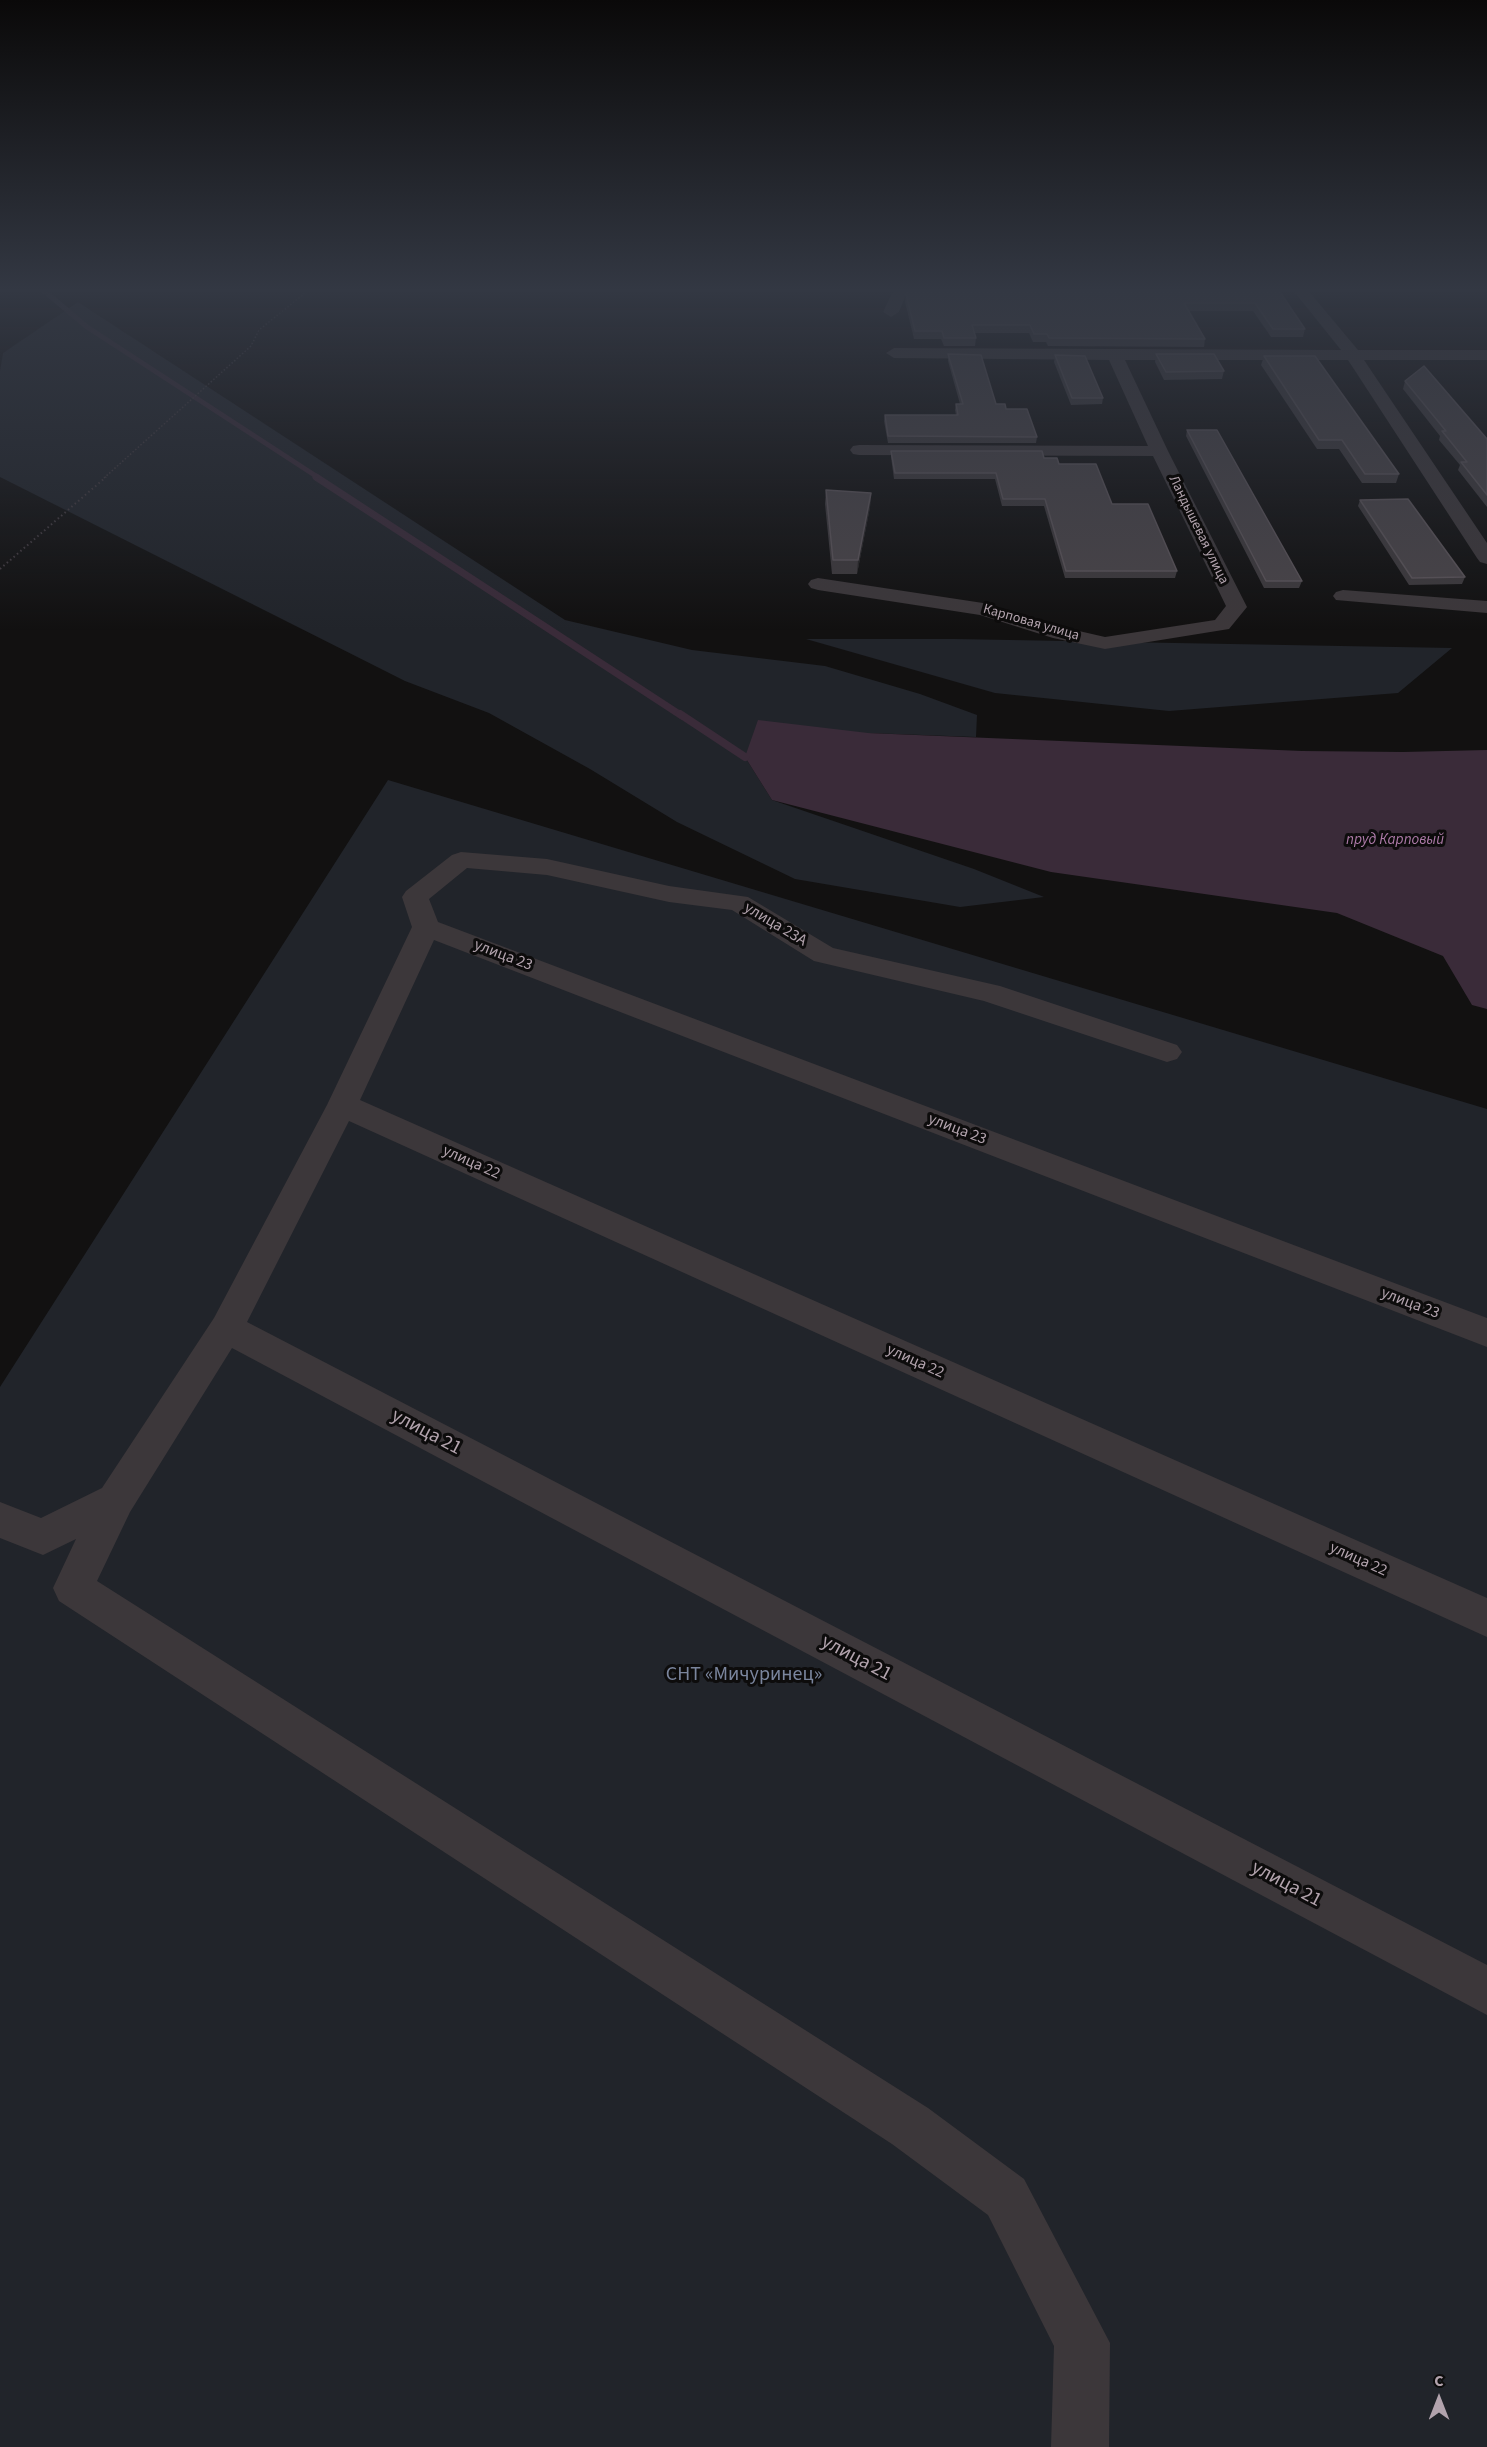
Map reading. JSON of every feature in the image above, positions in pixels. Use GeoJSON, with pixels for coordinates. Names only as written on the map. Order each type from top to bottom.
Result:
{"type":"FeatureCollection","features":[{"type":"Feature","properties":{"kind":"street","name":"Ландышевая улица"},"geometry":{"type":"LineString","coordinates":[[1137,403],[1237,607]]}},
{"type":"Feature","properties":{"kind":"street"},"geometry":{"type":"LineString","coordinates":[[1385,403],[1487,558]]}},
{"type":"Feature","properties":{"kind":"street"},"geometry":{"type":"LineString","coordinates":[[859,450],[1159,450]]}},
{"type":"Feature","properties":{"kind":"street","name":"Карповая улица"},"geometry":{"type":"LineString","coordinates":[[818,584],[983,609],[1061,633],[1105,643],[1222,625],[1237,607]]}},
{"type":"Feature","properties":{"kind":"street"},"geometry":{"type":"LineString","coordinates":[[1343,596],[1487,606]]}},
{"type":"Feature","properties":{"kind":"street","name":"улица 23А"},"geometry":{"type":"LineString","coordinates":[[426,927],[415,897],[461,860],[548,867],[669,894],[739,903],[824,955],[990,993],[1167,1052]]}},
{"type":"Feature","properties":{"kind":"street"},"geometry":{"type":"LineString","coordinates":[[426,927],[342,1105],[226,1328],[116,1500],[74,1588],[910,2126],[1006,2197],[1082,2343],[1080,2447]]}},
{"type":"Feature","properties":{"kind":"street","name":"улица 23"},"geometry":{"type":"LineString","coordinates":[[426,927],[1487,1333]]}},
{"type":"Feature","properties":{"kind":"street","name":"улица 22"},"geometry":{"type":"LineString","coordinates":[[342,1105],[1487,1618]]}},
{"type":"Feature","properties":{"kind":"street","name":"улица 21"},"geometry":{"type":"LineString","coordinates":[[226,1328],[1487,1991]]}},
{"type":"Feature","properties":{"kind":"street"},"geometry":{"type":"LineString","coordinates":[[0,1520],[43,1537],[116,1500]]}},
{"type":"Feature","properties":{"kind":"path"},"geometry":{"type":"LineString","coordinates":[[0,569],[190,403]]}},
{"type":"Feature","properties":{"kind":"green space"},"geometry":{"type":"Polygon","coordinates":[[[0,403],[233,403],[565,620],[692,650],[825,666],[920,694],[977,715],[976,737],[868,733],[745,757],[772,800],[974,869],[1044,897],[960,907],[795,879],[677,822],[590,769],[489,713],[405,681],[0,477],[0,403]]]}},
{"type":"Feature","properties":{"kind":"green space"},"geometry":{"type":"Polygon","coordinates":[[[806,639],[955,639],[1452,648],[1398,693],[1169,711],[995,693],[806,639]]]}},
{"type":"Feature","properties":{"kind":"green space","name":"СНТ «Мичуринец»"},"geometry":{"type":"Polygon","coordinates":[[[388,780],[1487,1109],[1487,2447],[0,2447],[0,1387],[388,780]]]}},
{"type":"Feature","properties":{"kind":"water","name":"пруд Карповый"},"geometry":{"type":"Polygon","coordinates":[[[758,720],[868,733],[1302,751],[1487,750],[1487,1009],[1472,1005],[1443,956],[1337,913],[1051,872],[772,800],[745,757],[758,720]]]}},
{"type":"Feature","properties":{"kind":"building"},"geometry":{"type":"Polygon","coordinates":[[[996,403],[1005,404],[1006,409],[1027,409],[1037,437],[888,436],[885,415],[958,415],[956,404],[996,403]]]}},
{"type":"Feature","properties":{"kind":"building"},"geometry":{"type":"Polygon","coordinates":[[[1295,403],[1349,403],[1399,474],[1365,474],[1342,440],[1319,440],[1295,403]]]}},
{"type":"Feature","properties":{"kind":"building"},"geometry":{"type":"Polygon","coordinates":[[[1423,403],[1456,403],[1487,439],[1487,495],[1461,462],[1467,462],[1442,431],[1446,431],[1423,403]]]}},
{"type":"Feature","properties":{"kind":"building"},"geometry":{"type":"Polygon","coordinates":[[[1187,430],[1217,430],[1302,581],[1266,581],[1187,430]]]}},
{"type":"Feature","properties":{"kind":"building"},"geometry":{"type":"Polygon","coordinates":[[[891,451],[1042,451],[1044,458],[1057,458],[1059,464],[1096,464],[1112,504],[1148,504],[1177,571],[1066,571],[1045,499],[1003,499],[996,473],[895,473],[891,451]]]}},
{"type":"Feature","properties":{"kind":"building"},"geometry":{"type":"Polygon","coordinates":[[[826,490],[871,493],[858,560],[833,560],[826,490]]]}},
{"type":"Feature","properties":{"kind":"building"},"geometry":{"type":"Polygon","coordinates":[[[1408,499],[1465,577],[1412,578],[1360,500],[1408,499]]]}},
{"type":"Feature","properties":{"kind":"waterway"},"geometry":{"type":"LineString","coordinates":[[204,403],[319,478]]}},
{"type":"Feature","properties":{"kind":"waterway"},"geometry":{"type":"LineString","coordinates":[[316,477],[682,716]]}},
{"type":"Feature","properties":{"kind":"waterway"},"geometry":{"type":"LineString","coordinates":[[680,714],[745,757]]}}]}
